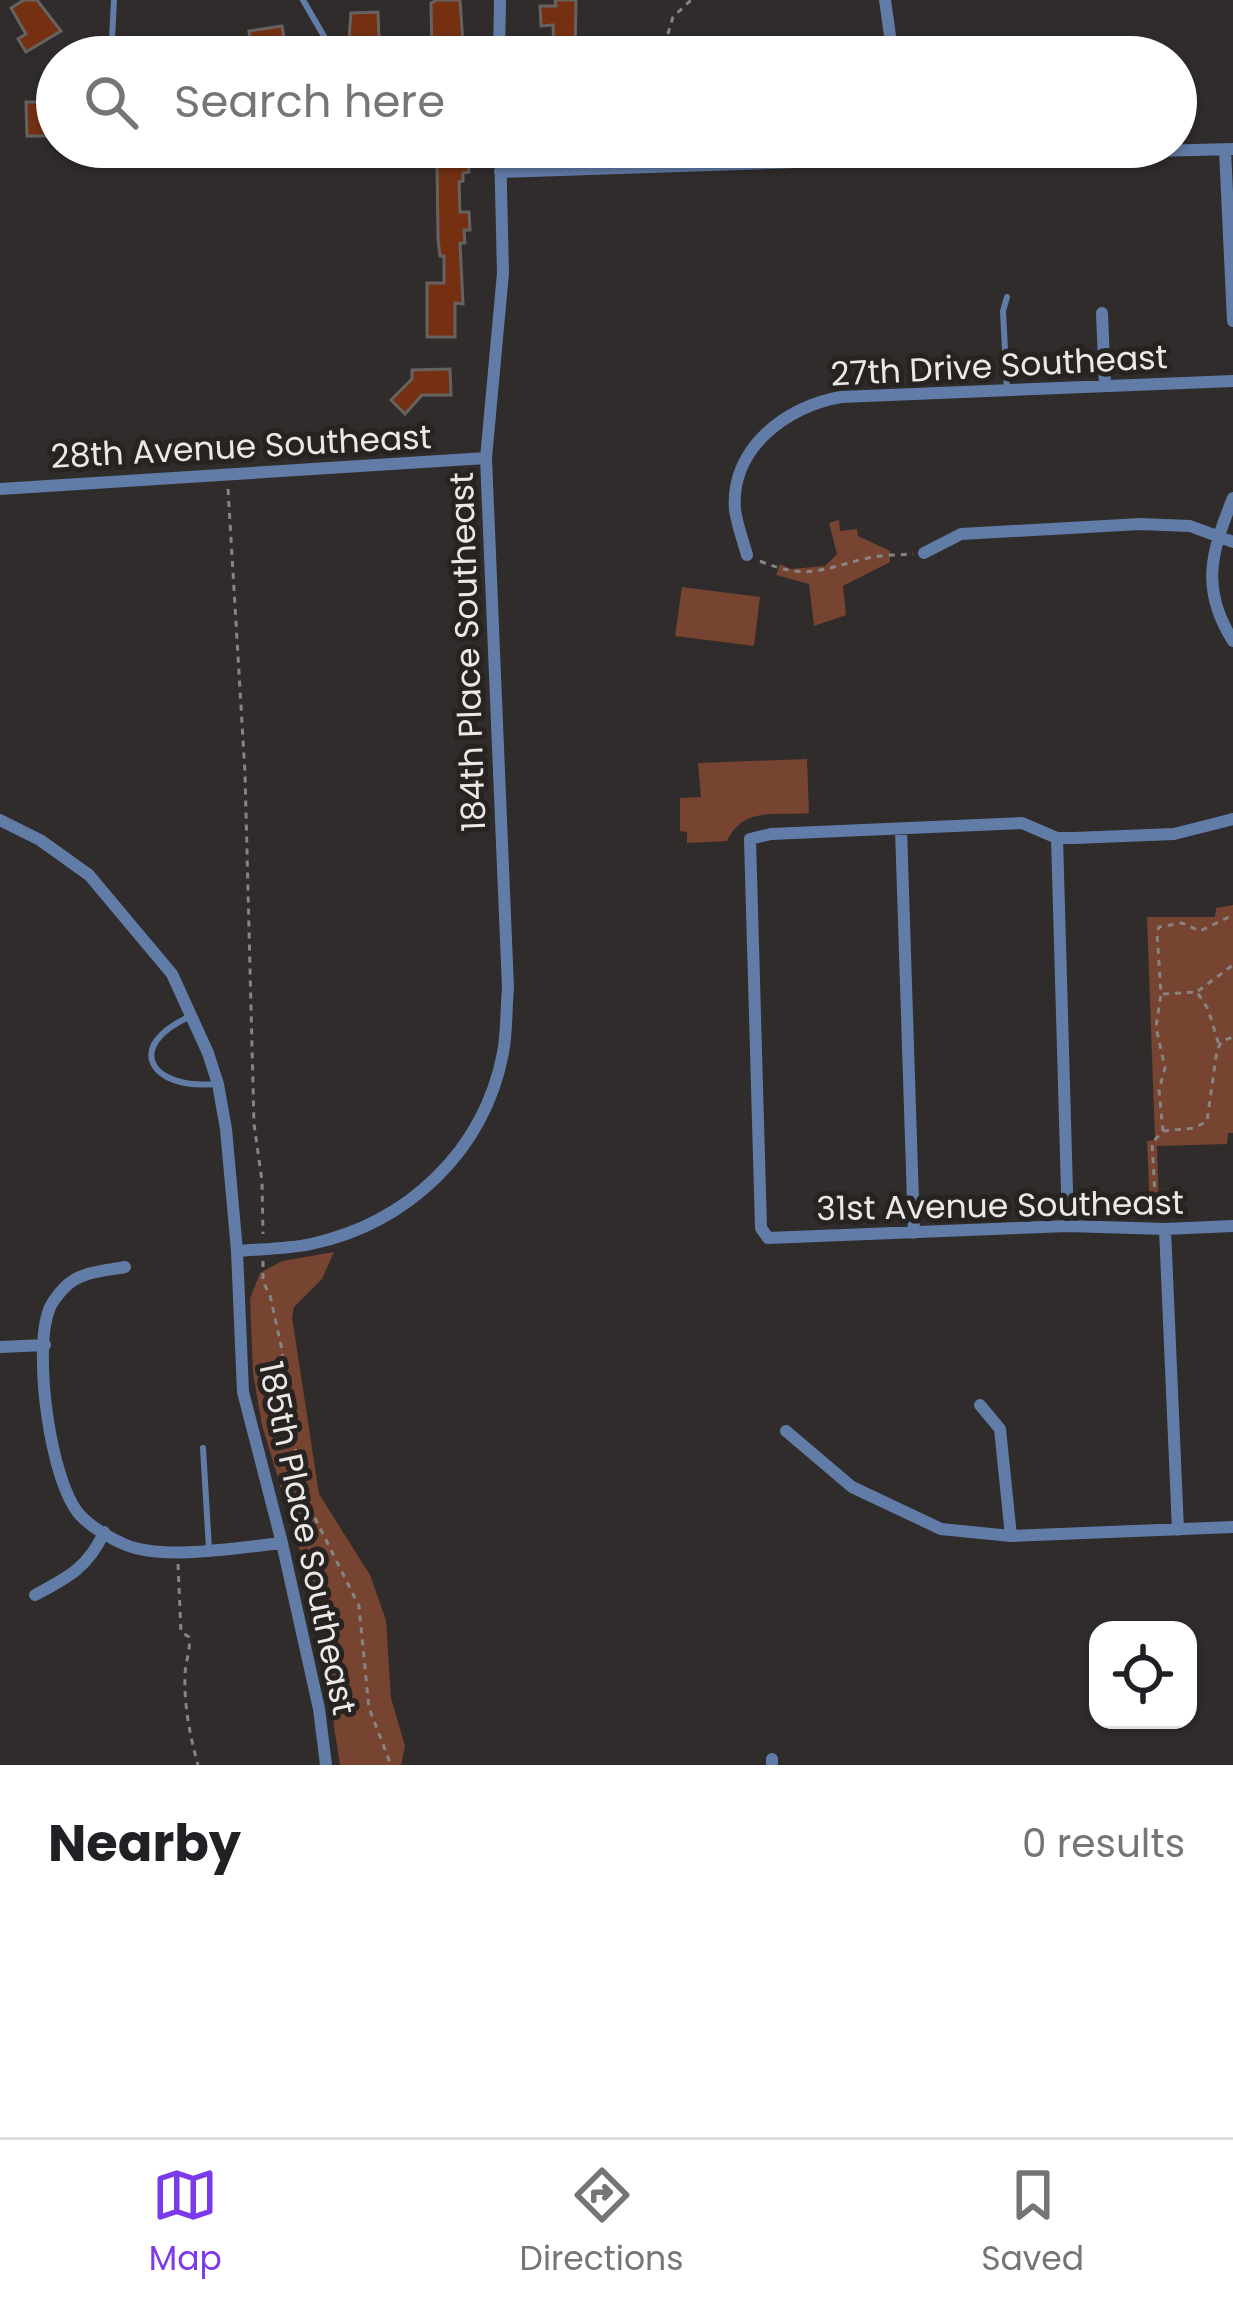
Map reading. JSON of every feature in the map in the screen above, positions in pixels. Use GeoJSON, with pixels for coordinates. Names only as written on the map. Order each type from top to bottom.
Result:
{"type":"FeatureCollection","features":[{"type":"Feature","properties":{"kind":"street"},"geometry":{"type":"LineString","coordinates":[[499,36],[500,0]]}},
{"type":"Feature","properties":{"kind":"street"},"geometry":{"type":"LineString","coordinates":[[885,0],[890,36]]}},
{"type":"Feature","properties":{"kind":"street"},"geometry":{"type":"LineString","coordinates":[[1197,151],[1229,150],[1233,321]]}},
{"type":"Feature","properties":{"kind":"street","name":"184th Place Southeast"},"geometry":{"type":"LineString","coordinates":[[263,1249],[310,1244],[362,1228],[404,1207],[464,1147],[489,1099],[503,1052],[508,988],[486,458],[503,273],[500,168]]}},
{"type":"Feature","properties":{"kind":"street"},"geometry":{"type":"LineString","coordinates":[[500,172],[619,168]]}},
{"type":"Feature","properties":{"kind":"street"},"geometry":{"type":"LineString","coordinates":[[1102,313],[1105,386]]}},
{"type":"Feature","properties":{"kind":"street","name":"27th Drive Southeast"},"geometry":{"type":"LineString","coordinates":[[747,555],[735,508],[742,467],[759,440],[782,418],[812,402],[1233,381]]}},
{"type":"Feature","properties":{"kind":"street","name":"28th Avenue Southeast"},"geometry":{"type":"LineString","coordinates":[[0,489],[486,458]]}},
{"type":"Feature","properties":{"kind":"street"},"geometry":{"type":"LineString","coordinates":[[1233,499],[1217,536],[1210,582],[1218,618],[1233,641]]}},
{"type":"Feature","properties":{"kind":"street"},"geometry":{"type":"LineString","coordinates":[[924,553],[962,534],[1140,524],[1190,526],[1233,542]]}},
{"type":"Feature","properties":{"kind":"street"},"geometry":{"type":"LineString","coordinates":[[914,1233],[901,829],[1022,823],[1057,838],[1174,834],[1233,819]]}},
{"type":"Feature","properties":{"kind":"street","name":"185th Place Southeast"},"geometry":{"type":"LineString","coordinates":[[0,820],[40,840],[89,874],[126,917],[172,974],[218,1084],[237,1251],[243,1393],[282,1543],[319,1709],[326,1765]]}},
{"type":"Feature","properties":{"kind":"street","name":"31st Avenue Southeast"},"geometry":{"type":"LineString","coordinates":[[901,829],[750,838],[761,1228],[768,1238],[1068,1226],[1233,1226]]}},
{"type":"Feature","properties":{"kind":"street"},"geometry":{"type":"LineString","coordinates":[[1057,838],[1068,1226]]}},
{"type":"Feature","properties":{"kind":"street"},"geometry":{"type":"LineString","coordinates":[[1165,1229],[1178,1530]]}},
{"type":"Feature","properties":{"kind":"street"},"geometry":{"type":"LineString","coordinates":[[237,1251],[263,1249]]}},
{"type":"Feature","properties":{"kind":"street"},"geometry":{"type":"LineString","coordinates":[[124,1267],[85,1274],[66,1286],[49,1309],[44,1345],[53,1460],[80,1514],[130,1547],[177,1551],[282,1543]]}},
{"type":"Feature","properties":{"kind":"street"},"geometry":{"type":"LineString","coordinates":[[0,1348],[44,1345]]}},
{"type":"Feature","properties":{"kind":"street"},"geometry":{"type":"LineString","coordinates":[[980,1405],[1000,1429],[1011,1536]]}},
{"type":"Feature","properties":{"kind":"street"},"geometry":{"type":"LineString","coordinates":[[785,1431],[852,1487],[940,1529],[1011,1536],[1233,1528]]}},
{"type":"Feature","properties":{"kind":"street"},"geometry":{"type":"LineString","coordinates":[[35,1595],[75,1574],[88,1562],[104,1532]]}},
{"type":"Feature","properties":{"kind":"lane"},"geometry":{"type":"LineString","coordinates":[[112,36],[114,0]]}},
{"type":"Feature","properties":{"kind":"lane"},"geometry":{"type":"LineString","coordinates":[[303,0],[324,36]]}},
{"type":"Feature","properties":{"kind":"lane"},"geometry":{"type":"LineString","coordinates":[[1006,390],[1003,311],[1007,297]]}},
{"type":"Feature","properties":{"kind":"lane"},"geometry":{"type":"LineString","coordinates":[[191,1016],[155,1038],[149,1050],[153,1065],[177,1084],[218,1084]]}},
{"type":"Feature","properties":{"kind":"lane"},"geometry":{"type":"LineString","coordinates":[[203,1448],[209,1549]]}},
{"type":"Feature","properties":{"kind":"path"},"geometry":{"type":"LineString","coordinates":[[668,36],[673,16],[691,0]]}},
{"type":"Feature","properties":{"kind":"path"},"geometry":{"type":"LineString","coordinates":[[228,473],[263,1282],[282,1350],[288,1415],[302,1482],[359,1606],[369,1708],[391,1765]]}},
{"type":"Feature","properties":{"kind":"path"},"geometry":{"type":"LineString","coordinates":[[747,555],[786,572],[812,574],[866,558],[924,553]]}},
{"type":"Feature","properties":{"kind":"path"},"geometry":{"type":"LineString","coordinates":[[1163,1131],[1159,1090],[1165,1068],[1156,1027],[1161,994],[1159,927],[1183,923],[1201,931],[1233,916]]}},
{"type":"Feature","properties":{"kind":"path"},"geometry":{"type":"LineString","coordinates":[[1161,994],[1197,992],[1233,965]]}},
{"type":"Feature","properties":{"kind":"path"},"geometry":{"type":"LineString","coordinates":[[1156,1211],[1152,1143],[1163,1131],[1195,1128],[1207,1121],[1219,1046],[1197,992]]}},
{"type":"Feature","properties":{"kind":"path"},"geometry":{"type":"LineString","coordinates":[[1219,1046],[1233,1036]]}},
{"type":"Feature","properties":{"kind":"path"},"geometry":{"type":"LineString","coordinates":[[177,1551],[181,1632],[189,1636],[191,1648],[184,1671],[188,1726],[198,1765]]}},
{"type":"Feature","properties":{"kind":"shaded area"},"geometry":{"type":"Polygon","coordinates":[[[839,520],[840,531],[857,529],[858,536],[890,551],[890,562],[843,586],[846,615],[814,626],[809,584],[776,575],[780,564],[791,569],[825,566],[837,554],[829,523],[839,520]]]}},
{"type":"Feature","properties":{"kind":"shaded area"},"geometry":{"type":"Polygon","coordinates":[[[682,587],[760,597],[754,646],[675,636],[682,587]]]}},
{"type":"Feature","properties":{"kind":"shaded area"},"geometry":{"type":"Polygon","coordinates":[[[807,759],[809,813],[752,818],[742,822],[727,841],[687,843],[687,832],[680,831],[680,798],[701,797],[698,763],[807,759]]]}},
{"type":"Feature","properties":{"kind":"shaded area"},"geometry":{"type":"Polygon","coordinates":[[[1233,905],[1233,1133],[1228,1133],[1227,1144],[1157,1146],[1159,1208],[1150,1208],[1147,1141],[1155,1140],[1147,917],[1215,917],[1216,908],[1233,905]]]}},
{"type":"Feature","properties":{"kind":"shaded area"},"geometry":{"type":"Polygon","coordinates":[[[334,1252],[322,1279],[294,1307],[292,1317],[319,1494],[370,1575],[386,1620],[391,1698],[405,1746],[401,1765],[340,1765],[314,1597],[262,1425],[253,1373],[250,1299],[260,1273],[282,1261],[334,1252]]]}},
{"type":"Feature","properties":{"kind":"building"},"geometry":{"type":"Polygon","coordinates":[[[24,0],[37,0],[61,31],[36,36],[36,46],[26,52],[18,39],[26,34],[11,8],[24,0]]]}},
{"type":"Feature","properties":{"kind":"building"},"geometry":{"type":"Polygon","coordinates":[[[460,0],[463,36],[432,36],[431,3],[460,0]]]}},
{"type":"Feature","properties":{"kind":"building"},"geometry":{"type":"Polygon","coordinates":[[[555,0],[576,0],[575,36],[553,36],[553,25],[541,26],[540,6],[556,6],[555,0]]]}},
{"type":"Feature","properties":{"kind":"building"},"geometry":{"type":"Polygon","coordinates":[[[378,12],[379,36],[349,36],[351,13],[378,12]]]}},
{"type":"Feature","properties":{"kind":"building"},"geometry":{"type":"Polygon","coordinates":[[[282,26],[284,36],[250,36],[249,31],[282,26]]]}},
{"type":"Feature","properties":{"kind":"building"},"geometry":{"type":"Polygon","coordinates":[[[26,102],[36,102],[36,136],[27,136],[26,102]]]}},
{"type":"Feature","properties":{"kind":"building"},"geometry":{"type":"Polygon","coordinates":[[[437,168],[469,168],[459,182],[460,212],[469,212],[470,230],[464,230],[465,243],[460,243],[463,304],[455,303],[455,337],[427,337],[427,283],[444,283],[444,256],[440,256],[437,168]]]}},
{"type":"Feature","properties":{"kind":"building"},"geometry":{"type":"Polygon","coordinates":[[[450,369],[451,395],[422,395],[405,414],[391,400],[412,379],[412,370],[450,369]]]}}]}
